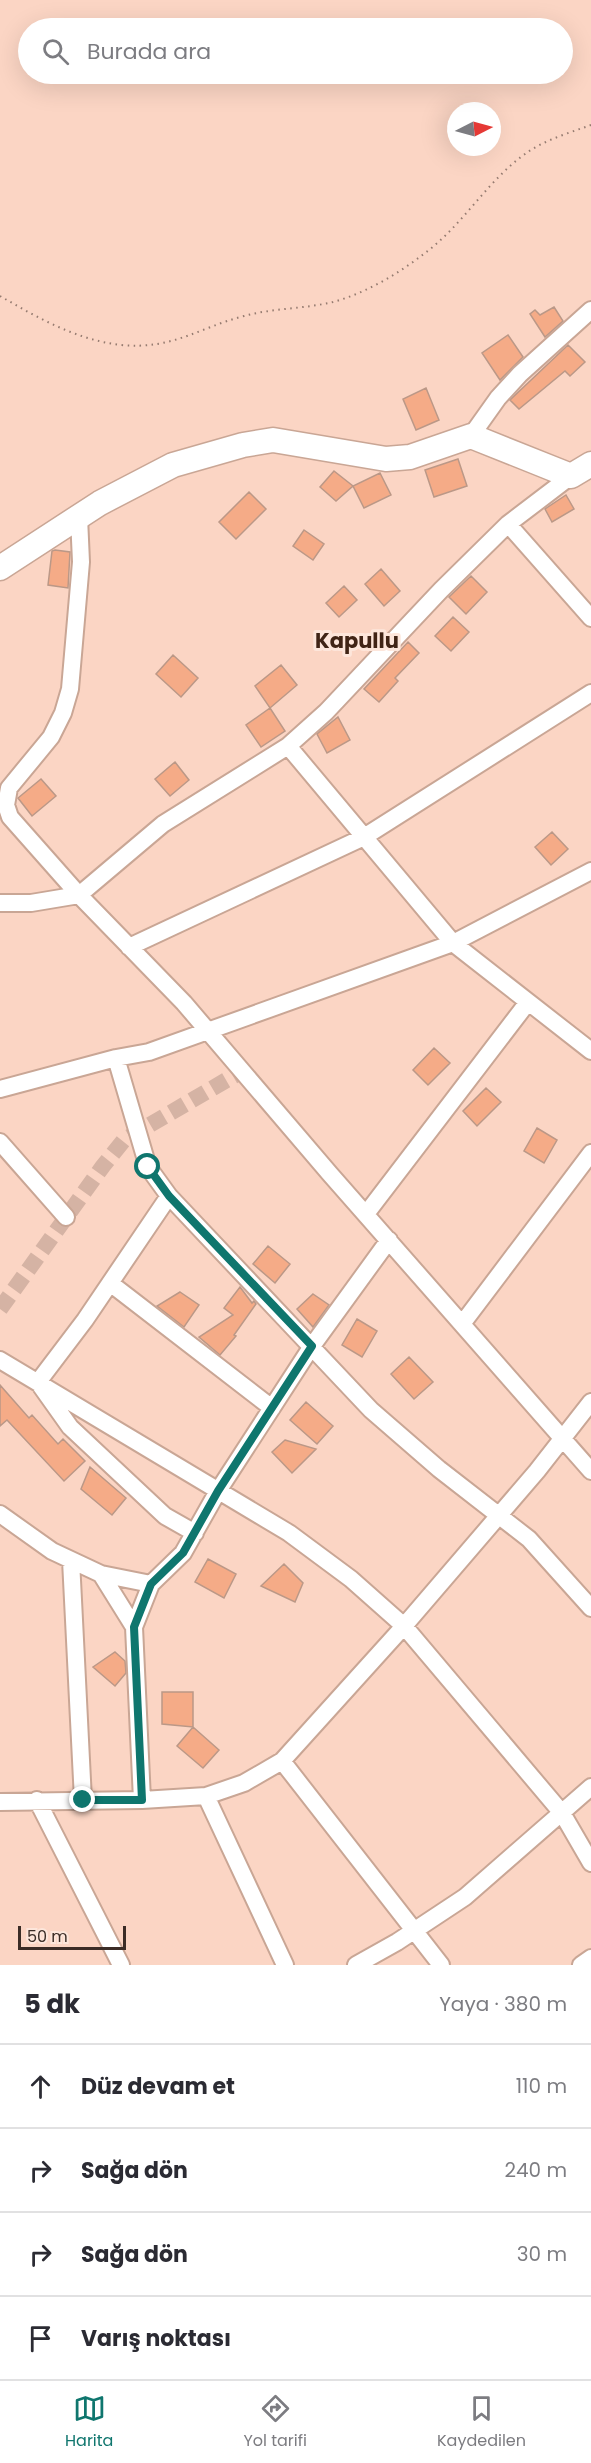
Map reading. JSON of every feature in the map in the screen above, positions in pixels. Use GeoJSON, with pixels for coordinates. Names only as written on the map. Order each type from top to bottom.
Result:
{"type":"FeatureCollection","features":[{"type":"Feature","properties":{"kind":"street"},"geometry":{"type":"LineString","coordinates":[[0,568],[100,503],[173,465],[243,445],[273,440],[386,459],[410,457],[471,436],[498,398],[520,374],[591,310]]}},
{"type":"Feature","properties":{"kind":"street"},"geometry":{"type":"LineString","coordinates":[[471,436],[581,470]]}},
{"type":"Feature","properties":{"kind":"street"},"geometry":{"type":"LineString","coordinates":[[0,903],[31,903],[79,895],[163,824],[288,746],[326,712],[441,590],[508,524],[581,470]]}},
{"type":"Feature","properties":{"kind":"street"},"geometry":{"type":"LineString","coordinates":[[79,516],[81,562],[77,632],[67,701],[51,737],[12,783],[6,799],[10,817],[79,895],[208,1031],[591,1471]]}},
{"type":"Feature","properties":{"kind":"street"},"geometry":{"type":"LineString","coordinates":[[508,524],[591,618]]}},
{"type":"Feature","properties":{"kind":"street"},"geometry":{"type":"LineString","coordinates":[[129,947],[364,837],[591,693]]}},
{"type":"Feature","properties":{"kind":"street"},"geometry":{"type":"LineString","coordinates":[[288,746],[453,943],[591,1051]]}},
{"type":"Feature","properties":{"kind":"street"},"geometry":{"type":"LineString","coordinates":[[0,1089],[116,1058],[149,1052],[453,943],[591,872]]}},
{"type":"Feature","properties":{"kind":"street"},"geometry":{"type":"LineString","coordinates":[[366,1214],[528,1002]]}},
{"type":"Feature","properties":{"kind":"street"},"geometry":{"type":"LineString","coordinates":[[116,1058],[148,1167],[169,1196],[371,1410],[439,1469],[529,1539],[591,1608]]}},
{"type":"Feature","properties":{"kind":"street"},"geometry":{"type":"LineString","coordinates":[[0,1142],[66,1217]]}},
{"type":"Feature","properties":{"kind":"street"},"geometry":{"type":"LineString","coordinates":[[462,1324],[591,1153]]}},
{"type":"Feature","properties":{"kind":"street"},"geometry":{"type":"LineString","coordinates":[[38,1382],[111,1283],[169,1196]]}},
{"type":"Feature","properties":{"kind":"street"},"geometry":{"type":"LineString","coordinates":[[142,1800],[134,1627],[151,1584],[183,1553],[218,1491],[312,1346],[389,1240]]}},
{"type":"Feature","properties":{"kind":"street"},"geometry":{"type":"LineString","coordinates":[[111,1283],[272,1408]]}},
{"type":"Feature","properties":{"kind":"street"},"geometry":{"type":"LineString","coordinates":[[0,1360],[290,1533],[351,1579],[404,1626],[561,1813],[591,1863]]}},
{"type":"Feature","properties":{"kind":"street"},"geometry":{"type":"LineString","coordinates":[[38,1382],[70,1427],[165,1516],[195,1533]]}},
{"type":"Feature","properties":{"kind":"street"},"geometry":{"type":"LineString","coordinates":[[0,1802],[142,1800],[206,1796],[244,1782],[282,1761],[404,1626],[499,1516],[591,1402]]}},
{"type":"Feature","properties":{"kind":"street"},"geometry":{"type":"LineString","coordinates":[[0,1514],[52,1551],[101,1574],[151,1584]]}},
{"type":"Feature","properties":{"kind":"street"},"geometry":{"type":"LineString","coordinates":[[71,1560],[83,1800]]}},
{"type":"Feature","properties":{"kind":"street"},"geometry":{"type":"LineString","coordinates":[[101,1574],[134,1627]]}},
{"type":"Feature","properties":{"kind":"street"},"geometry":{"type":"LineString","coordinates":[[282,1761],[441,1965]]}},
{"type":"Feature","properties":{"kind":"street"},"geometry":{"type":"LineString","coordinates":[[356,1965],[414,1931],[465,1897],[591,1787]]}},
{"type":"Feature","properties":{"kind":"street"},"geometry":{"type":"LineString","coordinates":[[206,1796],[285,1965]]}},
{"type":"Feature","properties":{"kind":"street"},"geometry":{"type":"LineString","coordinates":[[38,1800],[121,1965]]}},
{"type":"Feature","properties":{"kind":"street"},"geometry":{"type":"LineString","coordinates":[[581,1965],[591,1958]]}},
{"type":"Feature","properties":{"kind":"path"},"geometry":{"type":"LineString","coordinates":[[0,296],[43,321],[88,338],[132,345],[184,339],[245,315],[333,302],[374,285],[427,252],[443,239],[502,173],[526,153],[591,125]]}},
{"type":"Feature","properties":{"kind":"building"},"geometry":{"type":"Polygon","coordinates":[[[554,307],[563,321],[545,337],[530,314],[535,310],[540,315],[554,307]]]}},
{"type":"Feature","properties":{"kind":"building"},"geometry":{"type":"Polygon","coordinates":[[[508,335],[523,357],[500,380],[482,353],[508,335]]]}},
{"type":"Feature","properties":{"kind":"building"},"geometry":{"type":"Polygon","coordinates":[[[568,345],[585,362],[570,376],[565,371],[519,409],[510,400],[568,345]]]}},
{"type":"Feature","properties":{"kind":"building"},"geometry":{"type":"Polygon","coordinates":[[[426,388],[439,420],[416,430],[403,399],[426,388]]]}},
{"type":"Feature","properties":{"kind":"building"},"geometry":{"type":"Polygon","coordinates":[[[458,459],[467,486],[434,497],[425,470],[458,459]]]}},
{"type":"Feature","properties":{"kind":"building"},"geometry":{"type":"Polygon","coordinates":[[[334,471],[353,486],[336,501],[320,487],[334,471]]]}},
{"type":"Feature","properties":{"kind":"building"},"geometry":{"type":"Polygon","coordinates":[[[380,473],[391,495],[364,508],[353,486],[380,473]]]}},
{"type":"Feature","properties":{"kind":"building"},"geometry":{"type":"Polygon","coordinates":[[[249,492],[266,509],[236,539],[219,522],[249,492]]]}},
{"type":"Feature","properties":{"kind":"building"},"geometry":{"type":"Polygon","coordinates":[[[566,495],[574,509],[552,522],[545,509],[566,495]]]}},
{"type":"Feature","properties":{"kind":"building"},"geometry":{"type":"Polygon","coordinates":[[[304,530],[324,544],[313,560],[293,546],[304,530]]]}},
{"type":"Feature","properties":{"kind":"building"},"geometry":{"type":"Polygon","coordinates":[[[52,551],[70,552],[68,588],[48,585],[52,551]]]}},
{"type":"Feature","properties":{"kind":"building"},"geometry":{"type":"Polygon","coordinates":[[[381,569],[400,591],[384,606],[365,584],[381,569]]]}},
{"type":"Feature","properties":{"kind":"building"},"geometry":{"type":"Polygon","coordinates":[[[471,576],[487,592],[466,614],[449,597],[471,576]]]}},
{"type":"Feature","properties":{"kind":"building"},"geometry":{"type":"Polygon","coordinates":[[[344,586],[357,600],[339,617],[326,603],[344,586]]]}},
{"type":"Feature","properties":{"kind":"building"},"geometry":{"type":"Polygon","coordinates":[[[453,617],[469,632],[451,651],[435,636],[453,617]]]}},
{"type":"Feature","properties":{"kind":"building"},"geometry":{"type":"Polygon","coordinates":[[[408,642],[419,653],[395,678],[398,681],[379,702],[364,689],[408,642]]]}},
{"type":"Feature","properties":{"kind":"building"},"geometry":{"type":"Polygon","coordinates":[[[173,655],[198,678],[181,697],[156,674],[173,655]]]}},
{"type":"Feature","properties":{"kind":"building"},"geometry":{"type":"Polygon","coordinates":[[[281,665],[297,685],[270,708],[255,686],[281,665]]]}},
{"type":"Feature","properties":{"kind":"building"},"geometry":{"type":"Polygon","coordinates":[[[270,708],[285,731],[261,747],[246,725],[270,708]]]}},
{"type":"Feature","properties":{"kind":"building"},"geometry":{"type":"Polygon","coordinates":[[[338,717],[350,740],[327,753],[317,734],[338,717]]]}},
{"type":"Feature","properties":{"kind":"building"},"geometry":{"type":"Polygon","coordinates":[[[175,762],[189,780],[170,796],[155,779],[175,762]]]}},
{"type":"Feature","properties":{"kind":"building"},"geometry":{"type":"Polygon","coordinates":[[[41,779],[56,796],[32,816],[18,798],[41,779]]]}},
{"type":"Feature","properties":{"kind":"building"},"geometry":{"type":"Polygon","coordinates":[[[552,832],[568,849],[551,865],[535,847],[552,832]]]}},
{"type":"Feature","properties":{"kind":"building"},"geometry":{"type":"Polygon","coordinates":[[[434,1048],[450,1063],[428,1085],[413,1070],[434,1048]]]}},
{"type":"Feature","properties":{"kind":"building"},"geometry":{"type":"Polygon","coordinates":[[[486,1088],[501,1102],[477,1126],[463,1111],[486,1088]]]}},
{"type":"Feature","properties":{"kind":"building"},"geometry":{"type":"Polygon","coordinates":[[[537,1128],[557,1140],[544,1163],[524,1151],[537,1128]]]}},
{"type":"Feature","properties":{"kind":"building"},"geometry":{"type":"Polygon","coordinates":[[[268,1246],[290,1264],[275,1283],[253,1264],[268,1246]]]}},
{"type":"Feature","properties":{"kind":"building"},"geometry":{"type":"Polygon","coordinates":[[[240,1287],[252,1303],[254,1301],[256,1304],[234,1335],[236,1336],[220,1355],[199,1337],[233,1315],[224,1308],[240,1287]]]}},
{"type":"Feature","properties":{"kind":"building"},"geometry":{"type":"Polygon","coordinates":[[[180,1292],[199,1305],[184,1327],[157,1306],[180,1292]]]}},
{"type":"Feature","properties":{"kind":"building"},"geometry":{"type":"Polygon","coordinates":[[[313,1294],[329,1305],[313,1327],[297,1309],[313,1294]]]}},
{"type":"Feature","properties":{"kind":"building"},"geometry":{"type":"Polygon","coordinates":[[[357,1319],[377,1331],[362,1357],[342,1345],[357,1319]]]}},
{"type":"Feature","properties":{"kind":"building"},"geometry":{"type":"Polygon","coordinates":[[[409,1357],[433,1382],[414,1399],[391,1374],[409,1357]]]}},
{"type":"Feature","properties":{"kind":"building"},"geometry":{"type":"Polygon","coordinates":[[[0,1385],[29,1418],[32,1415],[58,1444],[63,1439],[85,1461],[64,1481],[7,1420],[0,1426],[0,1385]]]}},
{"type":"Feature","properties":{"kind":"building"},"geometry":{"type":"Polygon","coordinates":[[[306,1402],[333,1426],[317,1444],[290,1420],[306,1402]]]}},
{"type":"Feature","properties":{"kind":"building"},"geometry":{"type":"Polygon","coordinates":[[[285,1440],[316,1449],[292,1473],[272,1452],[285,1440]]]}},
{"type":"Feature","properties":{"kind":"building"},"geometry":{"type":"Polygon","coordinates":[[[90,1467],[126,1498],[112,1515],[81,1489],[90,1467]]]}},
{"type":"Feature","properties":{"kind":"building"},"geometry":{"type":"Polygon","coordinates":[[[208,1559],[236,1574],[224,1598],[195,1582],[208,1559]]]}},
{"type":"Feature","properties":{"kind":"building"},"geometry":{"type":"Polygon","coordinates":[[[284,1564],[303,1583],[295,1602],[261,1586],[284,1564]]]}},
{"type":"Feature","properties":{"kind":"building"},"geometry":{"type":"Polygon","coordinates":[[[115,1652],[125,1661],[126,1673],[115,1686],[93,1667],[115,1652]]]}},
{"type":"Feature","properties":{"kind":"building"},"geometry":{"type":"Polygon","coordinates":[[[162,1692],[193,1692],[193,1727],[162,1724],[162,1692]]]}},
{"type":"Feature","properties":{"kind":"building"},"geometry":{"type":"Polygon","coordinates":[[[193,1727],[219,1750],[203,1768],[177,1746],[193,1727]]]}},
{"type":"Feature","properties":{"kind":"tunnel"},"geometry":{"type":"LineString","coordinates":[[0,1309],[124,1140],[242,1071]]}},
{"type":"Feature","properties":{"kind":"district","name":"Kapullu"},"geometry":{"type":"Point","coordinates":[357,641]}},
{"type":"Feature","properties":{"kind":"route"},"geometry":{"type":"LineString","coordinates":[[83,1800],[142,1800],[134,1627],[151,1584],[183,1553],[218,1491],[312,1346],[169,1196],[148,1167]]}}]}
